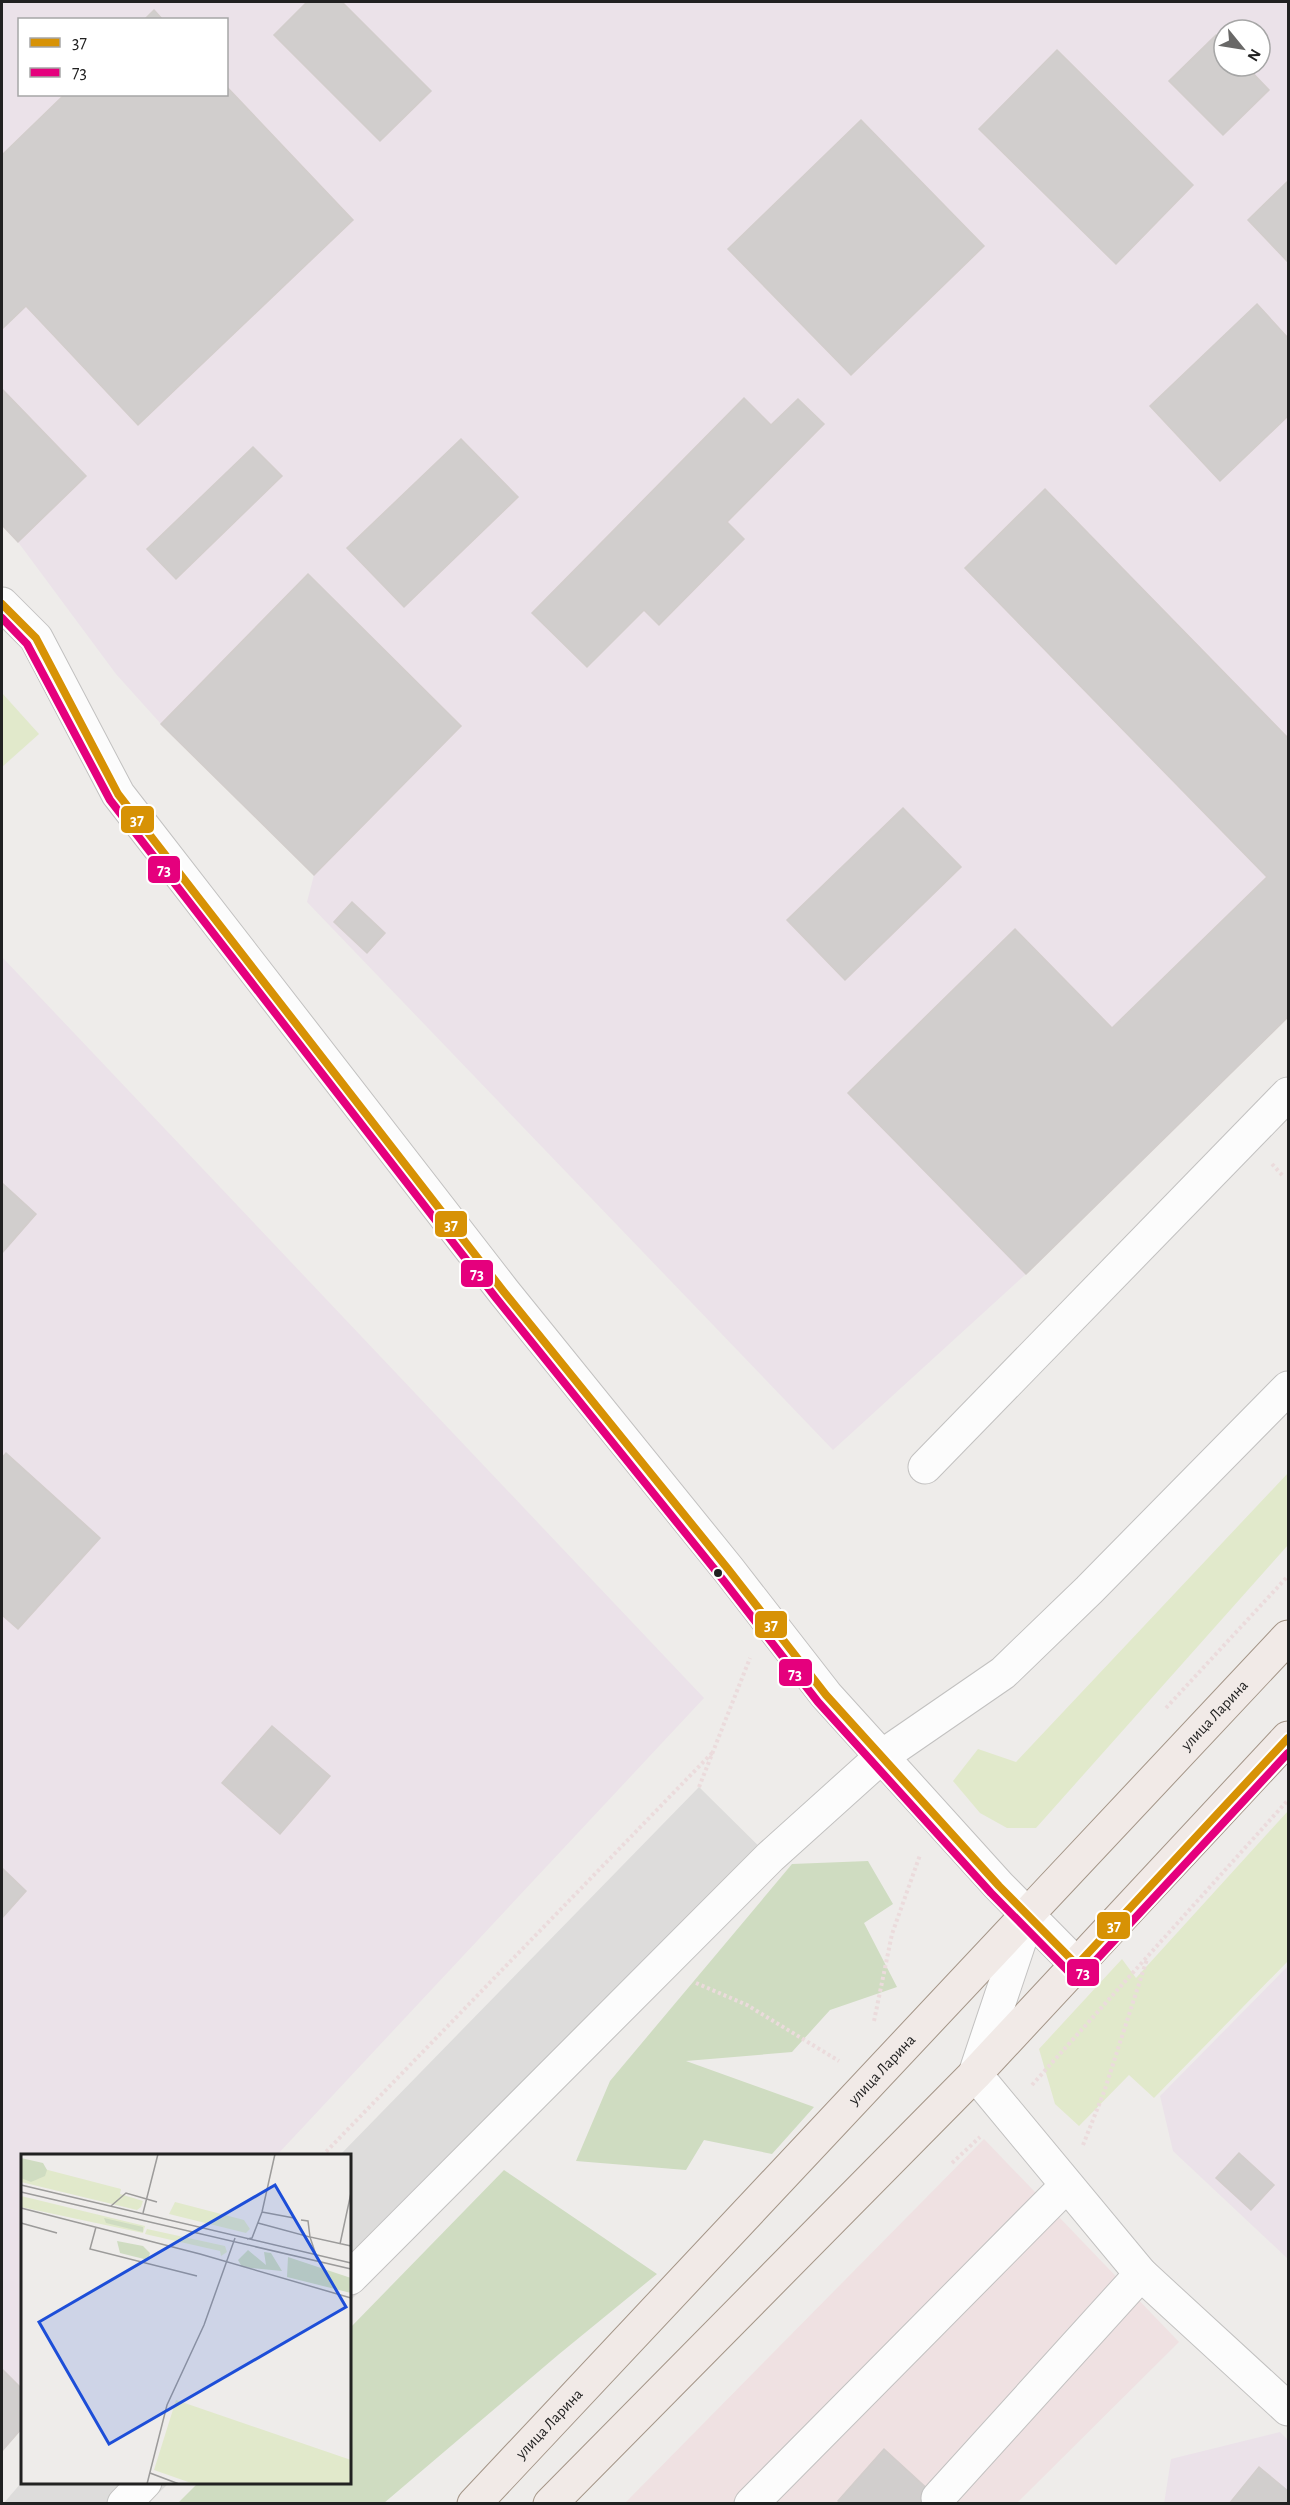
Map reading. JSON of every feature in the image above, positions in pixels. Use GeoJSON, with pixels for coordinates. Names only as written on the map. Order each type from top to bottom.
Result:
{"type":"FeatureCollection","features":[{"type":"Feature","properties":{"kind":"main road","name":"улица Ларина"},"geometry":{"type":"LineString","coordinates":[[474,2504],[1288,1637]]}},
{"type":"Feature","properties":{"kind":"main road"},"geometry":{"type":"LineString","coordinates":[[550,2504],[975,2074],[1288,1738]]}},
{"type":"Feature","properties":{"kind":"street"},"geometry":{"type":"LineString","coordinates":[[2,604],[36,638],[118,794],[504,1292],[728,1569],[826,1695],[934,1815],[1077,1965]]}},
{"type":"Feature","properties":{"kind":"street"},"geometry":{"type":"LineString","coordinates":[[925,1467],[1288,1094]]}},
{"type":"Feature","properties":{"kind":"street"},"geometry":{"type":"LineString","coordinates":[[351,2277],[770,1857],[881,1757],[1004,1673],[1288,1388]]}},
{"type":"Feature","properties":{"kind":"street"},"geometry":{"type":"LineString","coordinates":[[1028,1916],[975,2074],[1141,2274],[1288,2409]]}},
{"type":"Feature","properties":{"kind":"street"},"geometry":{"type":"LineString","coordinates":[[751,2504],[1066,2186]]}},
{"type":"Feature","properties":{"kind":"street"},"geometry":{"type":"LineString","coordinates":[[938,2498],[1141,2274]]}},
{"type":"Feature","properties":{"kind":"street"},"geometry":{"type":"LineString","coordinates":[[124,2504],[143,2484]]}},
{"type":"Feature","properties":{"kind":"path"},"geometry":{"type":"LineString","coordinates":[[699,1787],[753,1651]]}},
{"type":"Feature","properties":{"kind":"path"},"geometry":{"type":"LineString","coordinates":[[324,2154],[712,1753]]}},
{"type":"Feature","properties":{"kind":"path"},"geometry":{"type":"LineString","coordinates":[[952,2163],[1007,2114],[1288,1800]]}},
{"type":"Feature","properties":{"kind":"path"},"geometry":{"type":"LineString","coordinates":[[872,2030],[892,1934],[934,1815]]}},
{"type":"Feature","properties":{"kind":"path"},"geometry":{"type":"LineString","coordinates":[[1066,2186],[1104,2092],[1148,1955]]}},
{"type":"Feature","properties":{"kind":"path"},"geometry":{"type":"LineString","coordinates":[[660,1967],[747,2005],[848,2067]]}},
{"type":"Feature","properties":{"kind":"shaded area"},"geometry":{"type":"Polygon","coordinates":[[[2,2],[1288,2],[1288,1017],[1026,1274],[833,1450],[307,902],[314,875],[161,724],[116,674],[18,542],[2,525],[2,2]]]}},
{"type":"Feature","properties":{"kind":"shaded area"},"geometry":{"type":"Polygon","coordinates":[[[2,957],[704,1698],[278,2154],[21,2154],[21,2429],[2,2451],[2,957]]]}},
{"type":"Feature","properties":{"kind":"shaded area"},"geometry":{"type":"Polygon","coordinates":[[[699,1787],[780,1867],[351,2300],[351,2154],[341,2154],[699,1787]]]}},
{"type":"Feature","properties":{"kind":"shaded area"},"geometry":{"type":"Polygon","coordinates":[[[1288,1966],[1288,2259],[1173,2151],[1160,2096],[1288,1966]]]}},
{"type":"Feature","properties":{"kind":"shaded area"},"geometry":{"type":"Polygon","coordinates":[[[984,2139],[1179,2342],[1017,2503],[624,2504],[984,2139]]]}},
{"type":"Feature","properties":{"kind":"shaded area"},"geometry":{"type":"Polygon","coordinates":[[[1280,2432],[1288,2440],[1288,2503],[1164,2504],[1171,2459],[1280,2432]]]}},
{"type":"Feature","properties":{"kind":"shaded area"},"geometry":{"type":"Polygon","coordinates":[[[21,2483],[168,2484],[148,2503],[3,2504],[21,2483]]]}},
{"type":"Feature","properties":{"kind":"green space"},"geometry":{"type":"Polygon","coordinates":[[[2,693],[39,734],[2,767],[2,693]]]}},
{"type":"Feature","properties":{"kind":"green space"},"geometry":{"type":"Polygon","coordinates":[[[1288,1473],[1288,1545],[1036,1828],[1007,1828],[980,1813],[953,1781],[978,1749],[1016,1762],[1288,1473]]]}},
{"type":"Feature","properties":{"kind":"green space"},"geometry":{"type":"Polygon","coordinates":[[[1288,1811],[1288,1961],[1154,2098],[1129,2075],[1079,2126],[1055,2104],[1039,2049],[1122,1959],[1136,1978],[1288,1811]]]}},
{"type":"Feature","properties":{"kind":"green space"},"geometry":{"type":"Polygon","coordinates":[[[868,1861],[893,1904],[864,1923],[897,1987],[830,2010],[792,2052],[686,2061],[814,2107],[772,2154],[704,2140],[686,2170],[576,2161],[610,2081],[792,1864],[868,1861]]]}},
{"type":"Feature","properties":{"kind":"green space"},"geometry":{"type":"Polygon","coordinates":[[[504,2170],[657,2274],[384,2503],[178,2503],[197,2484],[351,2484],[351,2327],[504,2170]]]}},
{"type":"Feature","properties":{"kind":"building"},"geometry":{"type":"Polygon","coordinates":[[[307,2],[342,2],[431,91],[380,141],[274,35],[307,2]]]}},
{"type":"Feature","properties":{"kind":"building"},"geometry":{"type":"Polygon","coordinates":[[[154,10],[161,18],[146,18],[154,10]]]}},
{"type":"Feature","properties":{"kind":"building"},"geometry":{"type":"Polygon","coordinates":[[[1212,39],[1212,78],[1258,78],[1269,90],[1223,135],[1169,81],[1212,39]]]}},
{"type":"Feature","properties":{"kind":"building"},"geometry":{"type":"Polygon","coordinates":[[[1057,50],[1193,185],[1116,264],[979,129],[1057,50]]]}},
{"type":"Feature","properties":{"kind":"building"},"geometry":{"type":"Polygon","coordinates":[[[228,88],[353,220],[138,425],[26,306],[2,329],[2,155],[63,96],[228,96],[228,88]]]}},
{"type":"Feature","properties":{"kind":"building"},"geometry":{"type":"Polygon","coordinates":[[[861,120],[984,246],[851,375],[728,249],[861,120]]]}},
{"type":"Feature","properties":{"kind":"building"},"geometry":{"type":"Polygon","coordinates":[[[1288,181],[1288,262],[1248,220],[1288,181]]]}},
{"type":"Feature","properties":{"kind":"building"},"geometry":{"type":"Polygon","coordinates":[[[1257,304],[1288,338],[1288,416],[1220,481],[1150,406],[1257,304]]]}},
{"type":"Feature","properties":{"kind":"building"},"geometry":{"type":"Polygon","coordinates":[[[2,389],[86,476],[18,542],[2,525],[2,389]]]}},
{"type":"Feature","properties":{"kind":"building"},"geometry":{"type":"Polygon","coordinates":[[[744,398],[771,425],[798,399],[824,424],[727,522],[744,539],[659,625],[644,610],[587,667],[532,613],[744,398]]]}},
{"type":"Feature","properties":{"kind":"building"},"geometry":{"type":"Polygon","coordinates":[[[461,439],[518,497],[404,607],[347,548],[461,439]]]}},
{"type":"Feature","properties":{"kind":"building"},"geometry":{"type":"Polygon","coordinates":[[[253,447],[282,476],[176,579],[147,549],[253,447]]]}},
{"type":"Feature","properties":{"kind":"building"},"geometry":{"type":"Polygon","coordinates":[[[1045,489],[1288,738],[1288,1017],[1026,1274],[848,1093],[1015,929],[1112,1028],[1267,877],[965,568],[1045,489]]]}},
{"type":"Feature","properties":{"kind":"building"},"geometry":{"type":"Polygon","coordinates":[[[308,574],[461,726],[314,875],[161,724],[308,574]]]}},
{"type":"Feature","properties":{"kind":"building"},"geometry":{"type":"Polygon","coordinates":[[[903,808],[961,867],[845,980],[787,920],[903,808]]]}},
{"type":"Feature","properties":{"kind":"building"},"geometry":{"type":"Polygon","coordinates":[[[352,902],[385,933],[367,953],[334,922],[352,902]]]}},
{"type":"Feature","properties":{"kind":"building"},"geometry":{"type":"Polygon","coordinates":[[[2,1183],[36,1214],[2,1253],[2,1183]]]}},
{"type":"Feature","properties":{"kind":"building"},"geometry":{"type":"Polygon","coordinates":[[[6,1453],[100,1538],[18,1629],[2,1615],[2,1458],[6,1453]]]}},
{"type":"Feature","properties":{"kind":"building"},"geometry":{"type":"Polygon","coordinates":[[[272,1726],[330,1776],[280,1834],[222,1783],[272,1726]]]}},
{"type":"Feature","properties":{"kind":"building"},"geometry":{"type":"Polygon","coordinates":[[[2,1868],[26,1891],[2,1918],[2,1868]]]}},
{"type":"Feature","properties":{"kind":"building"},"geometry":{"type":"Polygon","coordinates":[[[1239,2153],[1274,2185],[1251,2210],[1216,2178],[1239,2153]]]}},
{"type":"Feature","properties":{"kind":"building"},"geometry":{"type":"Polygon","coordinates":[[[2,2369],[21,2388],[21,2429],[2,2451],[2,2369]]]}},
{"type":"Feature","properties":{"kind":"building"},"geometry":{"type":"Polygon","coordinates":[[[884,2449],[944,2504],[841,2504],[838,2501],[884,2449]]]}},
{"type":"Feature","properties":{"kind":"building"},"geometry":{"type":"Polygon","coordinates":[[[1259,2467],[1288,2491],[1288,2504],[1229,2504],[1259,2467]]]}},
{"type":"Feature","properties":{"kind":"transit line","name":"37"},"geometry":{"type":"LineString","coordinates":[[2,604],[36,638],[118,794],[504,1292],[728,1569],[826,1695],[999,1886],[1077,1965],[1288,1738]]}},
{"type":"Feature","properties":{"kind":"transit line","name":"73"},"geometry":{"type":"LineString","coordinates":[[2,618],[27,644],[110,800],[496,1298],[720,1576],[818,1702],[991,1893],[1070,1973],[1077,1975],[1085,1972],[1288,1753]]}}]}
